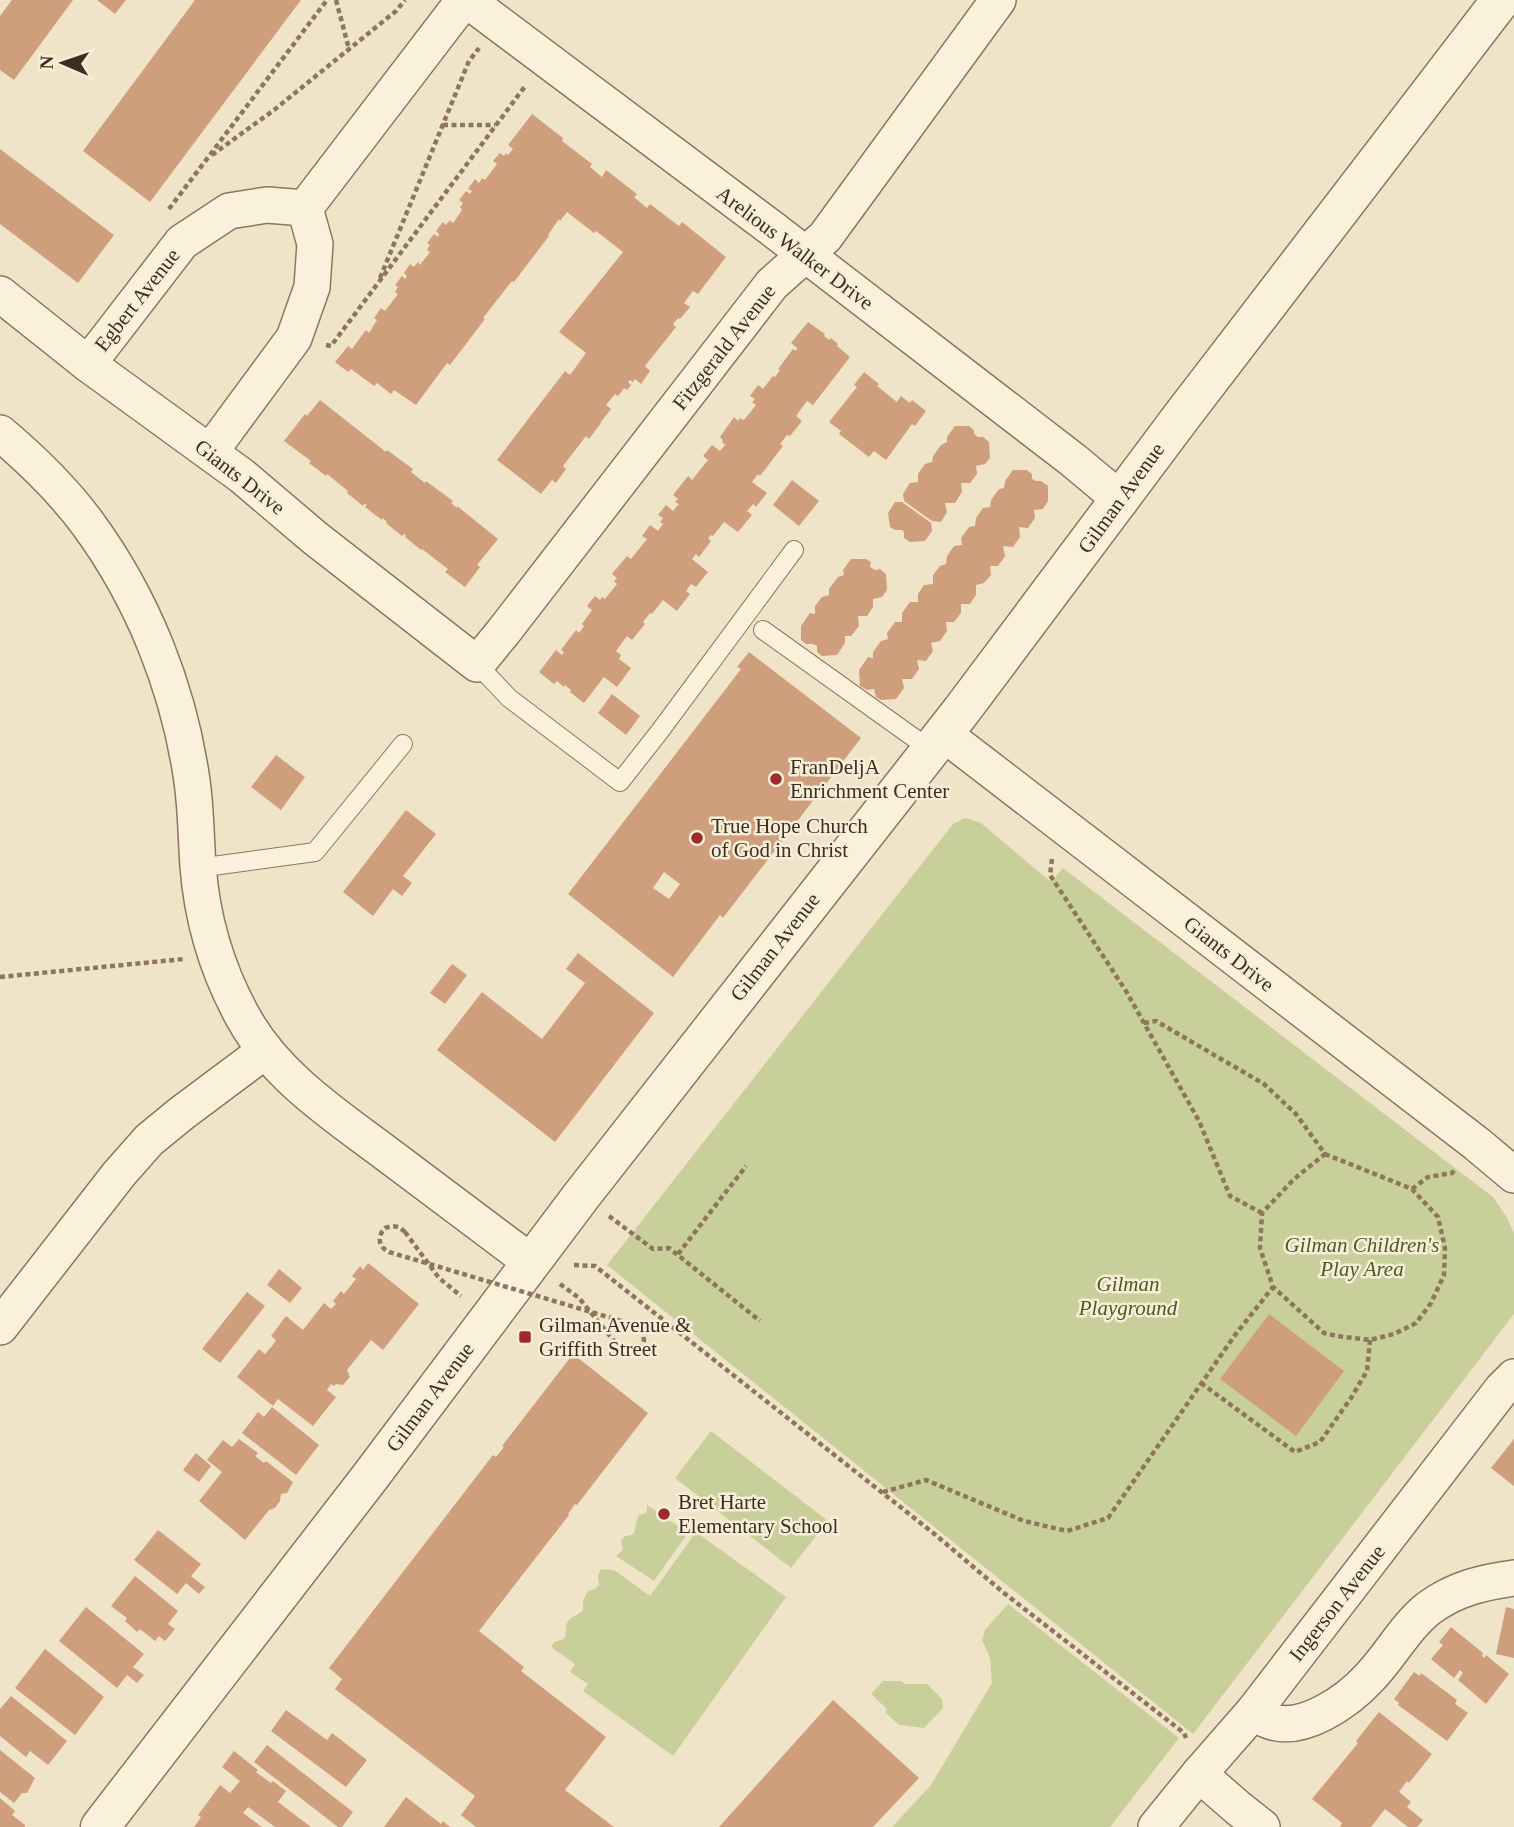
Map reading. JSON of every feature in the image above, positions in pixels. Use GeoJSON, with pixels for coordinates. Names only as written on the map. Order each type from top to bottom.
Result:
{"type":"FeatureCollection","features":[{"type":"Feature","properties":{"kind":"street","name":"Arelious Walker Drive"},"geometry":{"type":"LineString","coordinates":[[465,0],[805,255],[1073,460],[1121,500]]}},
{"type":"Feature","properties":{"kind":"street"},"geometry":{"type":"LineString","coordinates":[[210,452],[294,338],[312,287],[315,244],[305,208],[465,0]]}},
{"type":"Feature","properties":{"kind":"street","name":"Fitzgerald Avenue"},"geometry":{"type":"LineString","coordinates":[[477,664],[772,284],[825,237],[998,0]]}},
{"type":"Feature","properties":{"kind":"street","name":"Gilman Avenue"},"geometry":{"type":"LineString","coordinates":[[100,1827],[370,1477],[582,1195],[937,742],[1501,0]]}},
{"type":"Feature","properties":{"kind":"street","name":"Egbert Avenue"},"geometry":{"type":"LineString","coordinates":[[88,364],[182,242],[229,211],[267,205],[305,208]]}},
{"type":"Feature","properties":{"kind":"street","name":"Giants Drive"},"geometry":{"type":"LineString","coordinates":[[0,294],[88,364],[242,476],[315,538],[477,664]]}},
{"type":"Feature","properties":{"kind":"street"},"geometry":{"type":"LineString","coordinates":[[0,433],[55,484],[88,524],[119,571],[147,624],[169,682],[185,737],[192,783],[198,868],[213,950],[228,987],[265,1051],[329,1111],[531,1262]]}},
{"type":"Feature","properties":{"kind":"street","name":"Giants Drive"},"geometry":{"type":"LineString","coordinates":[[937,742],[1055,820],[1514,1175]]}},
{"type":"Feature","properties":{"kind":"street"},"geometry":{"type":"LineString","coordinates":[[0,1327],[149,1140],[265,1051]]}},
{"type":"Feature","properties":{"kind":"street","name":"Ingerson Avenue"},"geometry":{"type":"LineString","coordinates":[[1156,1827],[1254,1711],[1514,1377]]}},
{"type":"Feature","properties":{"kind":"street"},"geometry":{"type":"LineString","coordinates":[[1254,1711],[1267,1720],[1285,1724],[1303,1722],[1330,1709],[1371,1677],[1407,1629],[1429,1608],[1458,1591],[1490,1581],[1514,1578]]}},
{"type":"Feature","properties":{"kind":"street"},"geometry":{"type":"LineString","coordinates":[[1199,1774],[1262,1827]]}},
{"type":"Feature","properties":{"kind":"lane"},"geometry":{"type":"LineString","coordinates":[[477,664],[509,698],[620,782],[794,550]]}},
{"type":"Feature","properties":{"kind":"lane"},"geometry":{"type":"LineString","coordinates":[[763,630],[937,742]]}},
{"type":"Feature","properties":{"kind":"lane"},"geometry":{"type":"LineString","coordinates":[[198,868],[315,852],[403,744]]}},
{"type":"Feature","properties":{"kind":"path"},"geometry":{"type":"LineString","coordinates":[[182,242],[168,210],[327,0]]}},
{"type":"Feature","properties":{"kind":"path"},"geometry":{"type":"LineString","coordinates":[[336,0],[349,49]]}},
{"type":"Feature","properties":{"kind":"path"},"geometry":{"type":"LineString","coordinates":[[206,159],[274,110],[396,11],[405,0]]}},
{"type":"Feature","properties":{"kind":"path"},"geometry":{"type":"LineString","coordinates":[[377,285],[469,61],[498,25]]}},
{"type":"Feature","properties":{"kind":"path"},"geometry":{"type":"LineString","coordinates":[[294,338],[331,346],[545,59]]}},
{"type":"Feature","properties":{"kind":"path"},"geometry":{"type":"LineString","coordinates":[[443,125],[496,125]]}},
{"type":"Feature","properties":{"kind":"path"},"geometry":{"type":"LineString","coordinates":[[1055,820],[1050,875],[1126,991],[1199,1121],[1230,1196],[1262,1213]]}},
{"type":"Feature","properties":{"kind":"path"},"geometry":{"type":"LineString","coordinates":[[0,977],[186,959],[213,950]]}},
{"type":"Feature","properties":{"kind":"path"},"geometry":{"type":"LineString","coordinates":[[1144,1023],[1156,1021],[1264,1084],[1296,1114],[1325,1154],[1412,1189],[1438,1217],[1445,1248],[1444,1275],[1431,1303],[1416,1323],[1394,1334],[1370,1340],[1324,1333],[1273,1287],[1260,1248],[1262,1213],[1294,1179],[1325,1154]]}},
{"type":"Feature","properties":{"kind":"path"},"geometry":{"type":"LineString","coordinates":[[1412,1189],[1428,1177],[1452,1173],[1477,1144]]}},
{"type":"Feature","properties":{"kind":"path"},"geometry":{"type":"LineString","coordinates":[[678,1254],[746,1166]]}},
{"type":"Feature","properties":{"kind":"path"},"geometry":{"type":"LineString","coordinates":[[582,1195],[653,1249],[669,1248],[678,1254],[760,1321]]}},
{"type":"Feature","properties":{"kind":"path"},"geometry":{"type":"LineString","coordinates":[[439,1278],[432,1269],[425,1260],[418,1251],[405,1232],[402,1229],[394,1226],[383,1230],[380,1243],[389,1252],[428,1264],[506,1287],[519,1290],[584,1310],[597,1313],[635,1325],[644,1335],[640,1348],[632,1352],[623,1350],[611,1337],[595,1318],[587,1308],[579,1298]]}},
{"type":"Feature","properties":{"kind":"path"},"geometry":{"type":"LineString","coordinates":[[531,1262],[596,1266],[932,1532],[1004,1593],[1184,1733],[1199,1774]]}},
{"type":"Feature","properties":{"kind":"path"},"geometry":{"type":"LineString","coordinates":[[882,1492],[926,1480],[1024,1521],[1067,1531],[1108,1518],[1201,1382],[1273,1287]]}},
{"type":"Feature","properties":{"kind":"path"},"geometry":{"type":"LineString","coordinates":[[1201,1382],[1295,1452],[1320,1442],[1351,1398],[1367,1371],[1370,1340]]}},
{"type":"Feature","properties":{"kind":"green space","name":"Gilman Playground"},"geometry":{"type":"Polygon","coordinates":[[[965,818],[981,823],[1051,882],[1063,868],[1493,1197],[1514,1233],[1514,1314],[1193,1734],[607,1265],[953,824],[965,818]]]}},
{"type":"Feature","properties":{"kind":"green space"},"geometry":{"type":"Polygon","coordinates":[[[711,1431],[828,1521],[791,1568],[675,1478],[711,1431]]]}},
{"type":"Feature","properties":{"kind":"green space"},"geometry":{"type":"Polygon","coordinates":[[[647,1505],[688,1533],[654,1581],[616,1556],[623,1550],[621,1541],[625,1536],[634,1533],[639,1515],[647,1513],[647,1505]]]}},
{"type":"Feature","properties":{"kind":"green space"},"geometry":{"type":"Polygon","coordinates":[[[696,1532],[786,1597],[673,1756],[583,1691],[588,1684],[570,1672],[575,1664],[551,1647],[554,1642],[564,1639],[568,1621],[583,1610],[583,1600],[588,1591],[599,1585],[598,1576],[601,1569],[614,1570],[650,1596],[696,1532]]]}},
{"type":"Feature","properties":{"kind":"green space"},"geometry":{"type":"Polygon","coordinates":[[[1008,1604],[1179,1738],[1110,1827],[892,1827],[931,1785],[992,1683],[990,1658],[982,1640],[985,1630],[1008,1604]]]}},
{"type":"Feature","properties":{"kind":"green space"},"geometry":{"type":"Polygon","coordinates":[[[883,1681],[927,1684],[942,1699],[943,1708],[924,1728],[899,1725],[871,1694],[883,1681]]]}},
{"type":"Feature","properties":{"kind":"building"},"geometry":{"type":"Polygon","coordinates":[[[12,0],[73,0],[14,80],[0,70],[0,16],[12,0]]]}},
{"type":"Feature","properties":{"kind":"building"},"geometry":{"type":"Polygon","coordinates":[[[97,0],[126,0],[115,14],[97,0]]]}},
{"type":"Feature","properties":{"kind":"building"},"geometry":{"type":"Polygon","coordinates":[[[195,0],[301,0],[150,202],[83,151],[195,0]]]}},
{"type":"Feature","properties":{"kind":"building"},"geometry":{"type":"Polygon","coordinates":[[[532,114],[592,164],[590,167],[602,177],[606,170],[637,194],[634,197],[647,208],[650,204],[679,226],[682,222],[726,257],[698,294],[693,291],[684,303],[690,307],[673,324],[676,327],[645,366],[650,371],[641,384],[635,379],[633,382],[630,380],[628,382],[631,385],[627,390],[624,388],[618,396],[615,394],[606,405],[611,409],[601,423],[589,439],[586,436],[563,466],[566,469],[556,483],[552,480],[541,494],[497,460],[565,371],[570,375],[586,353],[559,332],[623,252],[567,212],[483,318],[485,319],[450,365],[447,363],[416,405],[394,390],[391,394],[377,383],[374,386],[351,369],[348,372],[335,362],[348,346],[352,349],[366,330],[369,333],[381,308],[385,311],[398,294],[395,292],[398,287],[395,285],[402,276],[405,279],[407,276],[404,273],[410,264],[414,267],[418,262],[420,265],[430,252],[427,250],[430,245],[427,243],[434,234],[438,237],[436,231],[443,222],[446,225],[450,220],[453,223],[462,210],[460,207],[463,203],[459,200],[466,191],[470,194],[472,191],[468,189],[475,179],[479,183],[482,178],[485,180],[497,164],[493,161],[500,153],[508,155],[513,149],[508,145],[532,114]]]}},
{"type":"Feature","properties":{"kind":"building"},"geometry":{"type":"Polygon","coordinates":[[[0,149],[114,235],[78,283],[0,224],[0,149]]]}},
{"type":"Feature","properties":{"kind":"building"},"geometry":{"type":"Polygon","coordinates":[[[808,322],[829,340],[831,338],[850,357],[813,405],[807,401],[796,416],[802,421],[790,436],[787,435],[780,444],[783,446],[760,476],[758,474],[752,482],[767,493],[756,507],[753,504],[747,511],[752,515],[738,532],[724,522],[713,536],[708,538],[711,541],[699,557],[696,554],[692,559],[708,572],[696,587],[691,584],[686,591],[690,594],[677,611],[663,600],[643,622],[645,624],[632,640],[627,636],[616,651],[621,655],[619,659],[631,668],[617,687],[604,677],[584,703],[565,685],[564,687],[557,681],[554,684],[539,672],[556,650],[562,655],[564,652],[561,650],[576,630],[579,633],[592,610],[587,606],[595,596],[600,600],[602,597],[605,599],[617,584],[614,581],[617,578],[612,574],[627,556],[631,559],[647,539],[642,536],[650,525],[658,531],[663,524],[660,522],[663,518],[658,515],[666,505],[673,511],[679,504],[675,502],[678,499],[673,495],[688,476],[692,480],[708,460],[703,456],[712,445],[720,451],[725,445],[720,437],[734,417],[738,421],[740,418],[744,420],[756,405],[752,402],[755,399],[750,396],[758,385],[763,389],[773,376],[775,377],[793,349],[796,351],[797,348],[791,343],[808,322]]]}},
{"type":"Feature","properties":{"kind":"building"},"geometry":{"type":"Polygon","coordinates":[[[864,372],[897,402],[901,396],[910,403],[912,400],[926,411],[915,426],[912,424],[886,460],[874,451],[869,457],[839,434],[841,431],[829,422],[857,387],[854,385],[864,372]]]}},
{"type":"Feature","properties":{"kind":"building"},"geometry":{"type":"Polygon","coordinates":[[[320,400],[386,452],[387,450],[413,469],[411,472],[453,501],[451,503],[498,539],[477,565],[480,567],[465,587],[445,572],[448,569],[365,507],[367,505],[363,506],[284,441],[320,400]]]}},
{"type":"Feature","properties":{"kind":"building"},"geometry":{"type":"Polygon","coordinates":[[[955,426],[969,426],[974,430],[974,434],[989,442],[990,458],[985,464],[976,466],[977,474],[970,483],[961,483],[962,492],[955,503],[945,503],[947,512],[941,522],[932,521],[904,501],[903,494],[910,483],[918,482],[918,474],[925,464],[932,462],[933,456],[941,445],[947,442],[947,437],[955,426]]]}},
{"type":"Feature","properties":{"kind":"building"},"geometry":{"type":"Polygon","coordinates":[[[1013,470],[1027,470],[1032,474],[1032,479],[1048,486],[1048,501],[1043,509],[1034,510],[1035,518],[1028,528],[1019,527],[1020,537],[1013,547],[1003,546],[1005,556],[998,566],[990,566],[991,575],[984,583],[976,585],[976,595],[970,604],[961,604],[961,613],[954,622],[946,622],[947,631],[940,641],[931,643],[933,651],[926,661],[917,660],[919,669],[912,679],[902,679],[904,688],[896,699],[881,700],[876,697],[874,689],[867,690],[860,686],[859,670],[868,657],[873,658],[873,652],[881,641],[888,639],[887,633],[895,622],[902,622],[902,613],[910,602],[918,602],[918,594],[924,585],[933,584],[933,575],[940,566],[946,564],[947,556],[954,546],[962,545],[961,538],[969,527],[975,526],[976,518],[983,508],[990,507],[991,500],[999,489],[1004,488],[1005,481],[1013,470]]]}},
{"type":"Feature","properties":{"kind":"building"},"geometry":{"type":"Polygon","coordinates":[[[792,480],[819,501],[799,526],[773,505],[792,480]]]}},
{"type":"Feature","properties":{"kind":"building"},"geometry":{"type":"Polygon","coordinates":[[[895,502],[902,502],[931,523],[932,531],[925,541],[910,542],[904,538],[902,530],[890,527],[888,513],[895,502]]]}},
{"type":"Feature","properties":{"kind":"building"},"geometry":{"type":"Polygon","coordinates":[[[851,559],[866,559],[871,562],[870,567],[880,569],[886,574],[887,590],[882,597],[873,599],[873,607],[867,616],[858,616],[859,626],[851,636],[845,636],[845,643],[837,655],[822,656],[817,652],[817,646],[801,640],[801,626],[810,613],[815,614],[815,606],[822,597],[829,595],[829,589],[838,577],[844,575],[843,570],[851,559]]]}},
{"type":"Feature","properties":{"kind":"building","name":"True Hope Church of God in Christ"},"geometry":{"type":"Polygon","coordinates":[[[749,652],[861,738],[723,918],[720,915],[673,977],[568,894],[741,669],[737,667],[749,652]],[[664,872],[653,888],[669,899],[680,884],[664,872]]]}},
{"type":"Feature","properties":{"kind":"building"},"geometry":{"type":"Polygon","coordinates":[[[612,694],[640,716],[626,735],[598,713],[612,694]]]}},
{"type":"Feature","properties":{"kind":"building"},"geometry":{"type":"Polygon","coordinates":[[[276,755],[305,777],[281,810],[251,787],[276,755]]]}},
{"type":"Feature","properties":{"kind":"building"},"geometry":{"type":"Polygon","coordinates":[[[406,810],[436,834],[403,876],[412,883],[402,896],[393,889],[373,916],[343,892],[406,810]]]}},
{"type":"Feature","properties":{"kind":"building"},"geometry":{"type":"Polygon","coordinates":[[[578,953],[654,1013],[555,1142],[437,1050],[482,992],[542,1039],[585,983],[566,969],[578,953]]]}},
{"type":"Feature","properties":{"kind":"building"},"geometry":{"type":"Polygon","coordinates":[[[452,964],[467,975],[445,1004],[430,993],[452,964]]]}},
{"type":"Feature","properties":{"kind":"building"},"geometry":{"type":"Polygon","coordinates":[[[368,1263],[419,1304],[383,1350],[371,1340],[347,1370],[350,1377],[343,1385],[331,1384],[327,1390],[336,1397],[313,1426],[278,1399],[273,1406],[237,1377],[259,1349],[265,1354],[272,1346],[276,1340],[271,1336],[286,1316],[303,1330],[324,1303],[331,1309],[336,1304],[333,1301],[341,1291],[344,1294],[356,1279],[352,1276],[360,1266],[363,1270],[368,1263]]]}},
{"type":"Feature","properties":{"kind":"building"},"geometry":{"type":"Polygon","coordinates":[[[279,1269],[302,1288],[290,1303],[267,1285],[279,1269]]]}},
{"type":"Feature","properties":{"kind":"building"},"geometry":{"type":"Polygon","coordinates":[[[247,1292],[265,1306],[220,1363],[202,1349],[247,1292]]]}},
{"type":"Feature","properties":{"kind":"building"},"geometry":{"type":"Polygon","coordinates":[[[1269,1314],[1344,1371],[1296,1436],[1220,1379],[1269,1314]]]}},
{"type":"Feature","properties":{"kind":"building"},"geometry":{"type":"Polygon","coordinates":[[[573,1354],[648,1413],[479,1631],[524,1667],[521,1671],[606,1737],[565,1790],[614,1827],[476,1827],[461,1815],[475,1796],[335,1689],[342,1679],[329,1668],[493,1455],[496,1457],[504,1447],[502,1446],[573,1354]]]}},
{"type":"Feature","properties":{"kind":"building"},"geometry":{"type":"Polygon","coordinates":[[[272,1407],[319,1445],[296,1475],[242,1433],[258,1412],[264,1417],[272,1407]]]}},
{"type":"Feature","properties":{"kind":"building"},"geometry":{"type":"Polygon","coordinates":[[[239,1439],[258,1453],[255,1456],[293,1482],[287,1493],[281,1494],[275,1508],[269,1510],[245,1540],[199,1501],[222,1472],[207,1460],[223,1440],[232,1447],[239,1439]]]}},
{"type":"Feature","properties":{"kind":"building"},"geometry":{"type":"Polygon","coordinates":[[[1514,1439],[1514,1486],[1491,1468],[1514,1439]]]}},
{"type":"Feature","properties":{"kind":"building"},"geometry":{"type":"Polygon","coordinates":[[[196,1453],[211,1466],[199,1482],[183,1470],[196,1453]]]}},
{"type":"Feature","properties":{"kind":"building"},"geometry":{"type":"Polygon","coordinates":[[[158,1530],[201,1564],[191,1576],[205,1587],[199,1594],[186,1583],[177,1594],[134,1560],[158,1530]]]}},
{"type":"Feature","properties":{"kind":"building"},"geometry":{"type":"Polygon","coordinates":[[[135,1576],[178,1611],[168,1624],[175,1629],[165,1641],[159,1636],[155,1641],[140,1629],[137,1632],[125,1621],[127,1618],[111,1606],[135,1576]]]}},
{"type":"Feature","properties":{"kind":"building"},"geometry":{"type":"Polygon","coordinates":[[[86,1607],[144,1654],[133,1667],[144,1675],[137,1683],[127,1675],[117,1688],[59,1641],[86,1607]]]}},
{"type":"Feature","properties":{"kind":"building"},"geometry":{"type":"Polygon","coordinates":[[[1506,1607],[1514,1609],[1514,1658],[1496,1654],[1506,1607]]]}},
{"type":"Feature","properties":{"kind":"building"},"geometry":{"type":"Polygon","coordinates":[[[1451,1627],[1483,1653],[1484,1658],[1486,1655],[1509,1674],[1486,1704],[1458,1680],[1463,1673],[1460,1670],[1454,1678],[1431,1659],[1443,1645],[1439,1642],[1451,1627]]]}},
{"type":"Feature","properties":{"kind":"building"},"geometry":{"type":"Polygon","coordinates":[[[45,1649],[104,1697],[75,1735],[15,1688],[45,1649]]]}},
{"type":"Feature","properties":{"kind":"building"},"geometry":{"type":"Polygon","coordinates":[[[1414,1672],[1420,1676],[1421,1673],[1457,1700],[1455,1704],[1468,1713],[1447,1741],[1398,1705],[1394,1699],[1414,1672]]]}},
{"type":"Feature","properties":{"kind":"building"},"geometry":{"type":"Polygon","coordinates":[[[11,1696],[67,1741],[48,1765],[30,1751],[26,1757],[0,1736],[0,1709],[11,1696]]]}},
{"type":"Feature","properties":{"kind":"building"},"geometry":{"type":"Polygon","coordinates":[[[833,1700],[919,1778],[873,1827],[719,1827],[833,1700]]]}},
{"type":"Feature","properties":{"kind":"building"},"geometry":{"type":"Polygon","coordinates":[[[286,1710],[327,1740],[332,1733],[367,1760],[346,1787],[271,1731],[286,1710]]]}},
{"type":"Feature","properties":{"kind":"building"},"geometry":{"type":"Polygon","coordinates":[[[1379,1712],[1432,1754],[1399,1792],[1411,1802],[1407,1807],[1423,1820],[1417,1827],[1408,1827],[1385,1809],[1371,1827],[1340,1827],[1342,1823],[1312,1799],[1358,1743],[1356,1741],[1379,1712]]]}},
{"type":"Feature","properties":{"kind":"building"},"geometry":{"type":"Polygon","coordinates":[[[267,1745],[353,1812],[342,1827],[338,1827],[254,1762],[267,1745]]]}},
{"type":"Feature","properties":{"kind":"building"},"geometry":{"type":"Polygon","coordinates":[[[0,1750],[35,1778],[27,1793],[22,1793],[14,1803],[0,1792],[0,1750]]]}},
{"type":"Feature","properties":{"kind":"building"},"geometry":{"type":"Polygon","coordinates":[[[234,1751],[258,1770],[256,1772],[286,1791],[278,1802],[311,1827],[275,1827],[248,1807],[243,1813],[262,1827],[194,1827],[201,1817],[198,1815],[220,1785],[230,1793],[240,1781],[222,1767],[234,1751]]]}},
{"type":"Feature","properties":{"kind":"building"},"geometry":{"type":"Polygon","coordinates":[[[406,1797],[441,1824],[443,1821],[450,1827],[384,1827],[406,1797]]]}},
{"type":"Feature","properties":{"kind":"building"},"geometry":{"type":"Polygon","coordinates":[[[0,1798],[15,1811],[12,1815],[25,1827],[0,1827],[0,1798]]]}},
{"type":"Feature","properties":{"kind":"place","name":"FranDeljA Enrichment Center"},"geometry":{"type":"Point","coordinates":[776,779]}},
{"type":"Feature","properties":{"kind":"place","name":"True Hope Church of God in Christ"},"geometry":{"type":"Point","coordinates":[697,838]}},
{"type":"Feature","properties":{"kind":"place","name":"Gilman Avenue & Griffith Street"},"geometry":{"type":"Point","coordinates":[525,1337]}},
{"type":"Feature","properties":{"kind":"place","name":"Bret Harte Elementary School"},"geometry":{"type":"Point","coordinates":[664,1514]}},
{"type":"Feature","properties":{"kind":"park label","name":"Gilman Children's Play Area"},"geometry":{"type":"Point","coordinates":[1362,1257]}}]}
